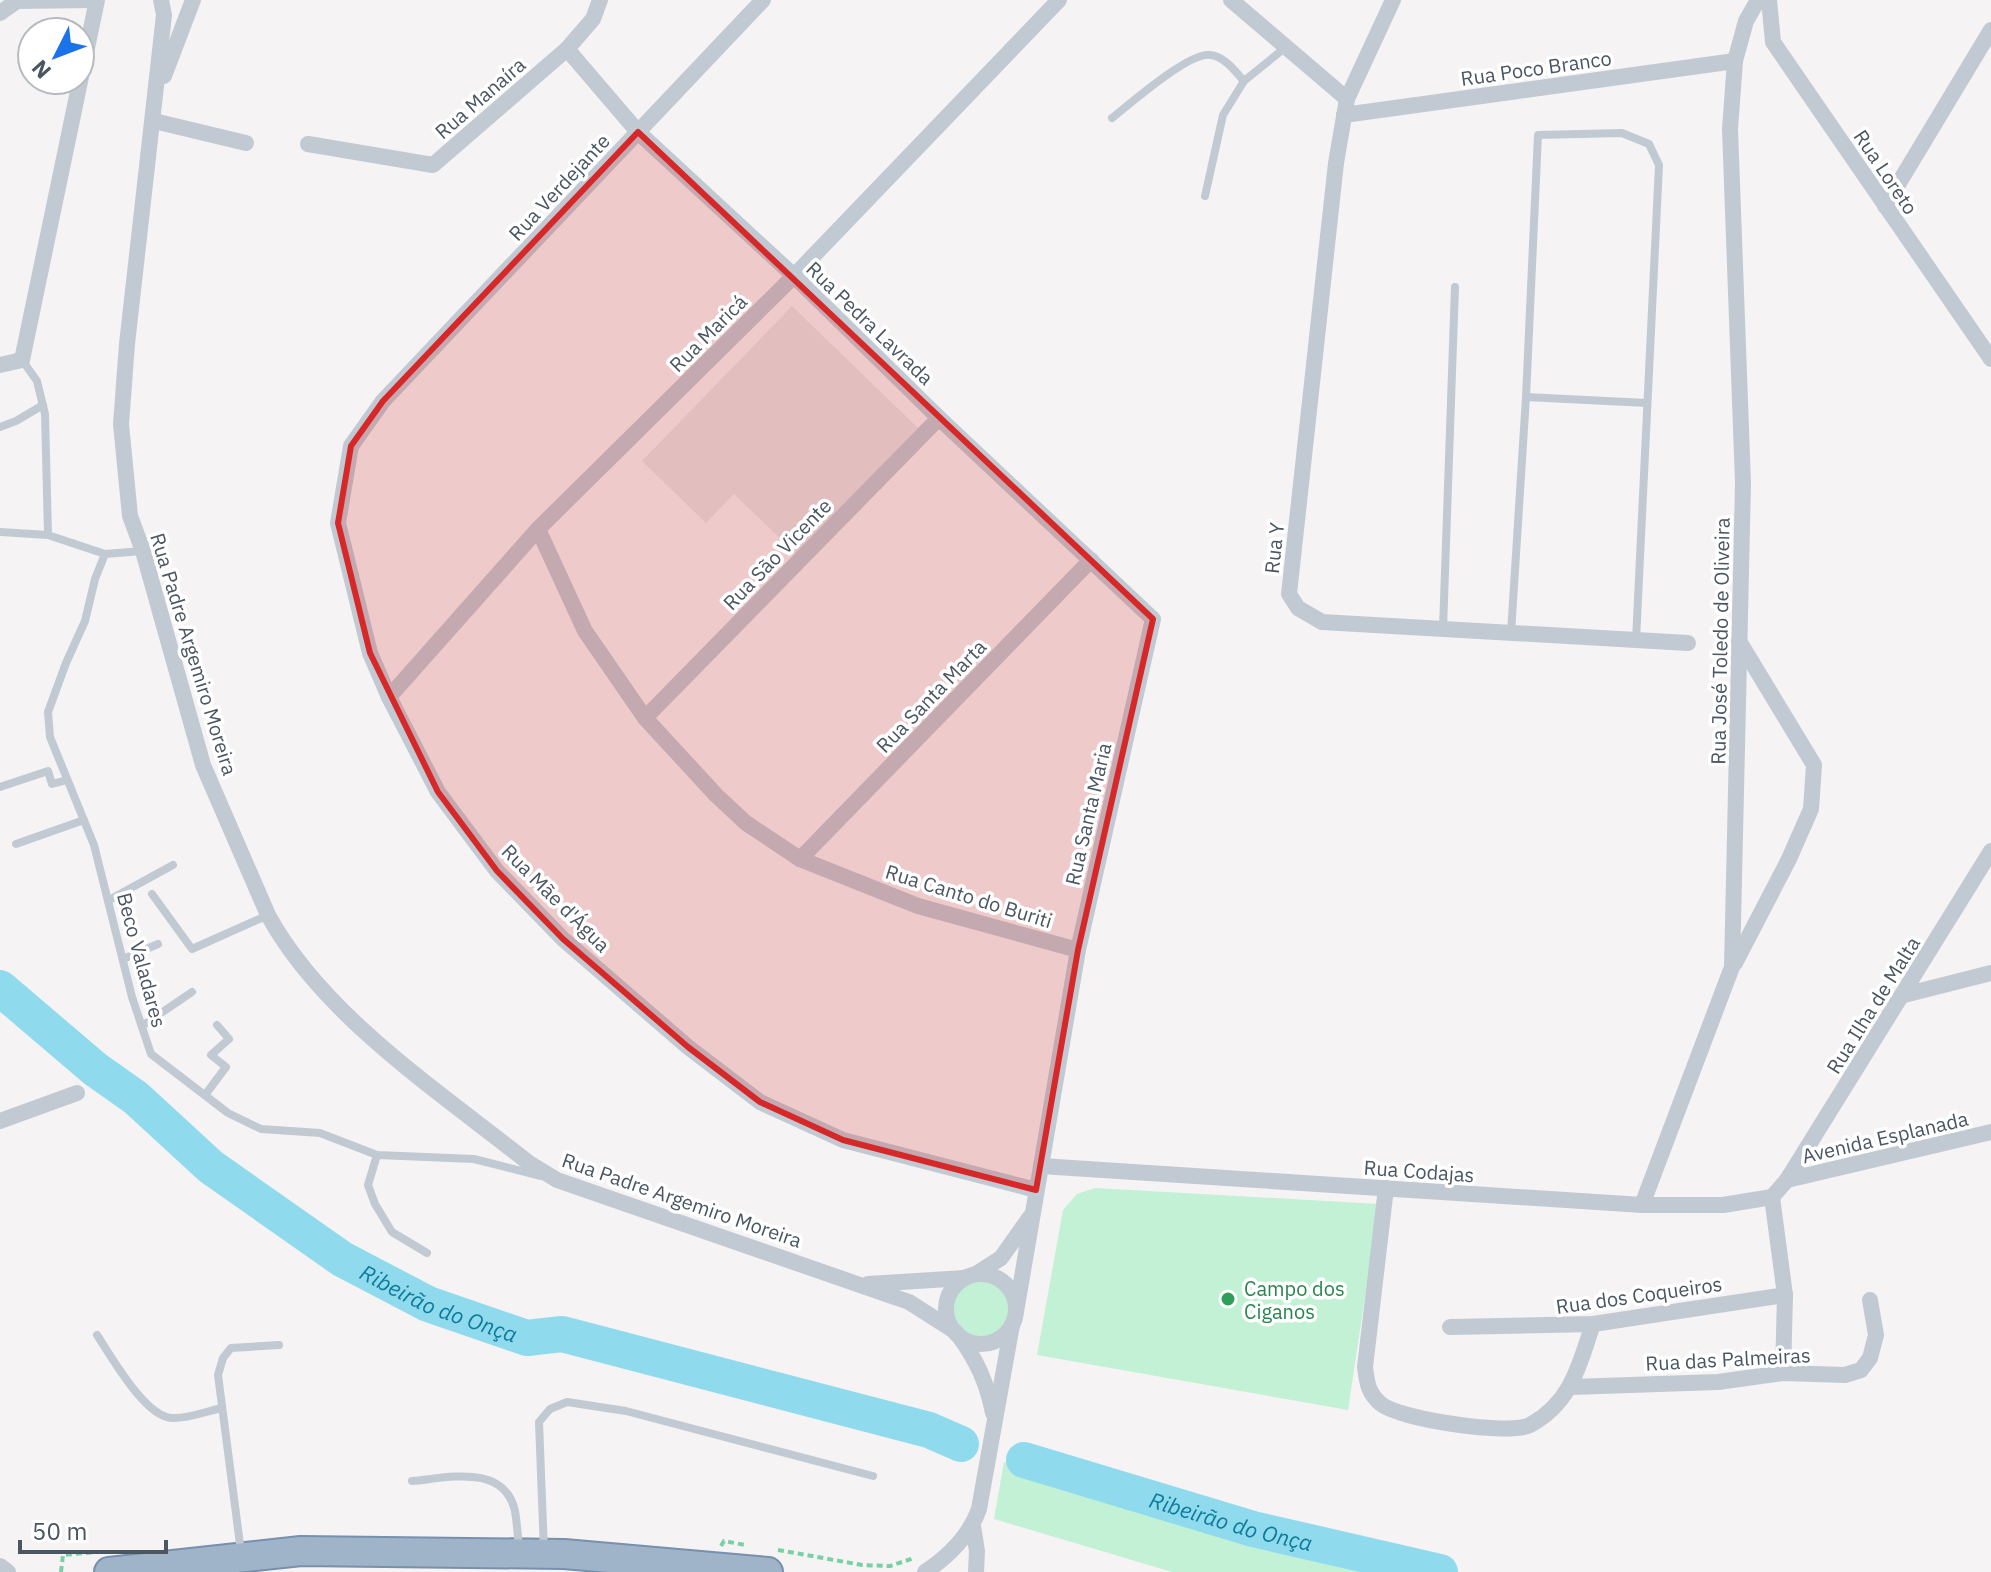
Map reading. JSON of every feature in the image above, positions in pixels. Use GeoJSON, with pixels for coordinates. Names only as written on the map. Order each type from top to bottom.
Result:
{"type":"FeatureCollection","features":[{"type":"Feature","properties":{"kind":"highway"},"geometry":{"type":"LineString","coordinates":[[109,1572],[301,1551],[531,1560],[564,1554],[769,1560]]}},
{"type":"Feature","properties":{"kind":"street"},"geometry":{"type":"LineString","coordinates":[[0,13],[17,1],[96,0],[22,360],[0,365]]}},
{"type":"Feature","properties":{"kind":"street"},"geometry":{"type":"LineString","coordinates":[[156,96],[193,0]]}},
{"type":"Feature","properties":{"kind":"street","name":"Rua Manaíra"},"geometry":{"type":"LineString","coordinates":[[308,144],[433,165],[567,49],[593,19],[600,0]]}},
{"type":"Feature","properties":{"kind":"street","name":"Rua Verdejante"},"geometry":{"type":"LineString","coordinates":[[383,401],[763,0]]}},
{"type":"Feature","properties":{"kind":"street","name":"Rua Maricá"},"geometry":{"type":"LineString","coordinates":[[389,697],[538,529],[794,276],[1059,0]]}},
{"type":"Feature","properties":{"kind":"street"},"geometry":{"type":"LineString","coordinates":[[1231,0],[1286,47],[1345,107],[1393,0]]}},
{"type":"Feature","properties":{"kind":"street"},"geometry":{"type":"LineString","coordinates":[[1735,61],[1746,21],[1758,0]]}},
{"type":"Feature","properties":{"kind":"street","name":"Rua Loreto"},"geometry":{"type":"LineString","coordinates":[[1769,0],[1773,42],[1991,359]]}},
{"type":"Feature","properties":{"kind":"street","name":"Rua Padre Argemiro Moreira"},"geometry":{"type":"LineString","coordinates":[[165,5],[121,424],[130,516],[143,551],[203,765],[280,937],[350,1020],[529,1163],[557,1180],[909,1302],[957,1334]]}},
{"type":"Feature","properties":{"kind":"street"},"geometry":{"type":"LineString","coordinates":[[1885,206],[1991,30]]}},
{"type":"Feature","properties":{"kind":"street","name":"Rua Pedra Lavrada"},"geometry":{"type":"LineString","coordinates":[[567,49],[638,132],[794,276],[939,418],[1153,619]]}},
{"type":"Feature","properties":{"kind":"street","name":"Rua Poco Branco"},"geometry":{"type":"LineString","coordinates":[[1345,107],[1735,61]]}},
{"type":"Feature","properties":{"kind":"street","name":"Rua José Toledo de Oliveira"},"geometry":{"type":"LineString","coordinates":[[1642,1205],[1732,967],[1743,483],[1730,129],[1735,61]]}},
{"type":"Feature","properties":{"kind":"street","name":"Rua Y"},"geometry":{"type":"LineString","coordinates":[[1345,107],[1289,594],[1298,608],[1322,622],[1688,643]]}},
{"type":"Feature","properties":{"kind":"street"},"geometry":{"type":"LineString","coordinates":[[154,121],[246,143]]}},
{"type":"Feature","properties":{"kind":"street","name":"Rua Mãe d'Água"},"geometry":{"type":"LineString","coordinates":[[383,401],[351,446],[338,523],[370,653],[389,697],[438,792],[497,871],[563,939],[688,1047],[760,1102],[843,1140],[1036,1190]]}},
{"type":"Feature","properties":{"kind":"street","name":"Rua São Vicente"},"geometry":{"type":"LineString","coordinates":[[645,718],[939,418]]}},
{"type":"Feature","properties":{"kind":"street","name":"Rua Canto do Buriti"},"geometry":{"type":"LineString","coordinates":[[538,529],[585,631],[645,718],[746,823],[800,859],[918,906],[1078,950]]}},
{"type":"Feature","properties":{"kind":"street","name":"Rua Santa Marta"},"geometry":{"type":"LineString","coordinates":[[800,859],[1091,560]]}},
{"type":"Feature","properties":{"kind":"street","name":"Rua Santa Maria"},"geometry":{"type":"LineString","coordinates":[[925,1572],[948,1554],[973,1526],[979,1509],[1035,1209],[1078,950],[1153,619]]}},
{"type":"Feature","properties":{"kind":"street"},"geometry":{"type":"LineString","coordinates":[[1732,967],[1789,859],[1811,809],[1814,765],[1739,641]]}},
{"type":"Feature","properties":{"kind":"street","name":"Rua Ilha de Malta"},"geometry":{"type":"LineString","coordinates":[[1787,1180],[1991,851]]}},
{"type":"Feature","properties":{"kind":"street"},"geometry":{"type":"LineString","coordinates":[[1904,995],[1991,973]]}},
{"type":"Feature","properties":{"kind":"street"},"geometry":{"type":"LineString","coordinates":[[0,1121],[77,1093]]}},
{"type":"Feature","properties":{"kind":"street","name":"Avenida Esplanada"},"geometry":{"type":"LineString","coordinates":[[1787,1180],[1991,1132]]}},
{"type":"Feature","properties":{"kind":"street","name":"Rua Codajas"},"geometry":{"type":"LineString","coordinates":[[1041,1166],[1642,1205],[1723,1205],[1772,1197]]}},
{"type":"Feature","properties":{"kind":"street"},"geometry":{"type":"LineString","coordinates":[[1783,1373],[1785,1295],[1772,1197],[1787,1180]]}},
{"type":"Feature","properties":{"kind":"street"},"geometry":{"type":"LineString","coordinates":[[1386,1188],[1365,1367],[1368,1391],[1384,1407],[1414,1418],[1505,1429],[1527,1427],[1546,1414],[1571,1387],[1593,1324]]}},
{"type":"Feature","properties":{"kind":"street"},"geometry":{"type":"LineString","coordinates":[[970,1276],[996,1277],[1011,1292],[1014,1319],[997,1340],[987,1343],[967,1340],[957,1334],[947,1316],[946,1304],[956,1284],[1001,1258],[1035,1209]]}},
{"type":"Feature","properties":{"kind":"street","name":"Rua Padre Argemiro Moreira"},"geometry":{"type":"LineString","coordinates":[[862,1285],[970,1276]]}},
{"type":"Feature","properties":{"kind":"street","name":"Rua dos Coqueiros"},"geometry":{"type":"LineString","coordinates":[[1450,1327],[1593,1324],[1785,1295]]}},
{"type":"Feature","properties":{"kind":"street","name":"Rua das Palmeiras"},"geometry":{"type":"LineString","coordinates":[[1571,1387],[1718,1382],[1783,1373],[1845,1375],[1861,1370],[1870,1358],[1876,1335],[1870,1300]]}},
{"type":"Feature","properties":{"kind":"street","name":"Rua Santa Maria"},"geometry":{"type":"LineString","coordinates":[[957,1334],[983,1376],[994,1428]]}},
{"type":"Feature","properties":{"kind":"street","name":"Rua Santa Maria"},"geometry":{"type":"LineString","coordinates":[[973,1526],[976,1572]]}},
{"type":"Feature","properties":{"kind":"street"},"geometry":{"type":"LineString","coordinates":[[0,1566],[8,1572]]}},
{"type":"Feature","properties":{"kind":"lane"},"geometry":{"type":"LineString","coordinates":[[1205,196],[1223,115],[1244,81],[1286,47]]}},
{"type":"Feature","properties":{"kind":"lane"},"geometry":{"type":"LineString","coordinates":[[1112,118],[1195,55],[1213,54],[1230,65],[1244,81]]}},
{"type":"Feature","properties":{"kind":"lane"},"geometry":{"type":"LineString","coordinates":[[1511,633],[1538,135],[1622,133],[1649,144],[1659,165],[1636,640]]}},
{"type":"Feature","properties":{"kind":"lane"},"geometry":{"type":"LineString","coordinates":[[1443,629],[1455,287]]}},
{"type":"Feature","properties":{"kind":"lane"},"geometry":{"type":"LineString","coordinates":[[22,360],[37,381],[43,405],[48,535]]}},
{"type":"Feature","properties":{"kind":"lane"},"geometry":{"type":"LineString","coordinates":[[1526,397],[1647,403]]}},
{"type":"Feature","properties":{"kind":"lane"},"geometry":{"type":"LineString","coordinates":[[0,427],[43,405]]}},
{"type":"Feature","properties":{"kind":"lane"},"geometry":{"type":"LineString","coordinates":[[0,532],[48,535],[105,554],[143,551]]}},
{"type":"Feature","properties":{"kind":"lane","name":"Beco Valadares"},"geometry":{"type":"LineString","coordinates":[[105,554],[95,579],[85,621],[48,712],[50,737],[94,845],[151,1054],[228,1113],[261,1129],[320,1133],[377,1155],[474,1159],[557,1180]]}},
{"type":"Feature","properties":{"kind":"lane"},"geometry":{"type":"LineString","coordinates":[[0,787],[48,771],[52,784],[67,780]]}},
{"type":"Feature","properties":{"kind":"lane"},"geometry":{"type":"LineString","coordinates":[[16,844],[84,820]]}},
{"type":"Feature","properties":{"kind":"lane"},"geometry":{"type":"LineString","coordinates":[[109,900],[173,865]]}},
{"type":"Feature","properties":{"kind":"lane"},"geometry":{"type":"LineString","coordinates":[[152,894],[192,949],[268,915]]}},
{"type":"Feature","properties":{"kind":"lane"},"geometry":{"type":"LineString","coordinates":[[123,959],[158,944]]}},
{"type":"Feature","properties":{"kind":"lane"},"geometry":{"type":"LineString","coordinates":[[142,1026],[192,992]]}},
{"type":"Feature","properties":{"kind":"lane"},"geometry":{"type":"LineString","coordinates":[[205,1095],[226,1067],[211,1055],[229,1039],[217,1025]]}},
{"type":"Feature","properties":{"kind":"lane"},"geometry":{"type":"LineString","coordinates":[[377,1155],[368,1185],[375,1204],[392,1232],[427,1253]]}},
{"type":"Feature","properties":{"kind":"lane"},"geometry":{"type":"LineString","coordinates":[[97,1335],[140,1396],[160,1414],[172,1418],[222,1408]]}},
{"type":"Feature","properties":{"kind":"lane"},"geometry":{"type":"LineString","coordinates":[[241,1557],[218,1375],[223,1358],[231,1348],[279,1345]]}},
{"type":"Feature","properties":{"kind":"lane"},"geometry":{"type":"LineString","coordinates":[[531,1560],[539,1422],[550,1409],[567,1402],[626,1411],[873,1476]]}},
{"type":"Feature","properties":{"kind":"lane"},"geometry":{"type":"LineString","coordinates":[[412,1481],[472,1476],[496,1481],[508,1495],[531,1560]]}},
{"type":"Feature","properties":{"kind":"path"},"geometry":{"type":"LineString","coordinates":[[724,1541],[755,1546]]}},
{"type":"Feature","properties":{"kind":"path"},"geometry":{"type":"LineString","coordinates":[[769,1560],[890,1566],[917,1557],[948,1554]]}},
{"type":"Feature","properties":{"kind":"path"},"geometry":{"type":"LineString","coordinates":[[61,1572],[63,1560]]}},
{"type":"Feature","properties":{"kind":"highlighted area"},"geometry":{"type":"Polygon","coordinates":[[[638,132],[1153,619],[1078,950],[1036,1190],[843,1140],[760,1102],[688,1047],[563,939],[497,871],[438,792],[370,653],[338,523],[351,446],[383,401],[638,132]]]}},
{"type":"Feature","properties":{"kind":"shaded area"},"geometry":{"type":"Polygon","coordinates":[[[792,306],[918,428],[796,554],[734,494],[706,523],[642,461],[792,306]]]}},
{"type":"Feature","properties":{"kind":"green space","name":"Campo dos Ciganos"},"geometry":{"type":"Polygon","coordinates":[[[1095,1188],[1379,1204],[1348,1410],[1037,1355],[1063,1210],[1077,1194],[1095,1188]]]}},
{"type":"Feature","properties":{"kind":"green space"},"geometry":{"type":"Polygon","coordinates":[[[981,1281],[1001,1289],[1009,1309],[1001,1329],[981,1337],[961,1329],[953,1309],[961,1289],[981,1281]]]}},
{"type":"Feature","properties":{"kind":"green space"},"geometry":{"type":"Polygon","coordinates":[[[1004,1462],[1183,1514],[1416,1572],[1172,1572],[994,1519],[1004,1462]]]}},
{"type":"Feature","properties":{"kind":"waterway","name":"Ribeirão do Onça"},"geometry":{"type":"LineString","coordinates":[[0,988],[95,1069],[136,1098],[211,1167],[342,1259],[428,1304],[527,1338],[562,1334],[929,1430],[961,1444]]}},
{"type":"Feature","properties":{"kind":"waterway","name":"Ribeirão do Onça"},"geometry":{"type":"LineString","coordinates":[[1024,1460],[1253,1529],[1440,1572]]}},
{"type":"Feature","properties":{"kind":"place","name":"Campo dos Ciganos"},"geometry":{"type":"Point","coordinates":[1228,1299]}}]}
